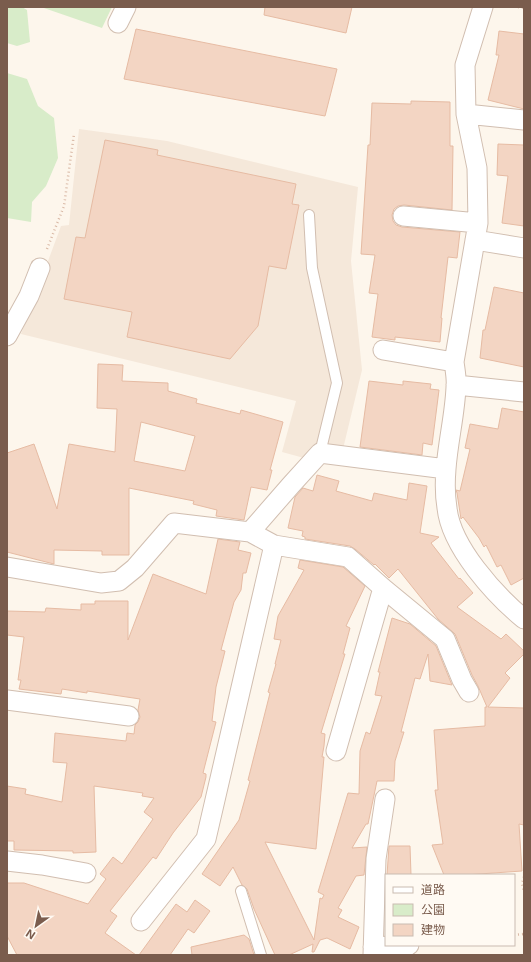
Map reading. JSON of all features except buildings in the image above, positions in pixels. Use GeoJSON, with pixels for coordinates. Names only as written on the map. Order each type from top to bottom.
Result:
{"type":"FeatureCollection","features":[{"type":"Feature","properties":{"kind":"street"},"geometry":{"type":"LineString","coordinates":[[483,7],[465,65],[466,114],[477,168],[476,231],[454,362],[456,385],[446,469],[447,509],[454,533],[485,582],[524,619]]}},
{"type":"Feature","properties":{"kind":"street"},"geometry":{"type":"LineString","coordinates":[[466,114],[524,120]]}},
{"type":"Feature","properties":{"kind":"street"},"geometry":{"type":"LineString","coordinates":[[403,216],[476,231],[524,248]]}},
{"type":"Feature","properties":{"kind":"street"},"geometry":{"type":"LineString","coordinates":[[7,336],[29,296],[40,268]]}},
{"type":"Feature","properties":{"kind":"street"},"geometry":{"type":"LineString","coordinates":[[382,350],[454,362]]}},
{"type":"Feature","properties":{"kind":"street"},"geometry":{"type":"LineString","coordinates":[[456,385],[524,392]]}},
{"type":"Feature","properties":{"kind":"street"},"geometry":{"type":"LineString","coordinates":[[250,532],[320,453],[446,469]]}},
{"type":"Feature","properties":{"kind":"street"},"geometry":{"type":"LineString","coordinates":[[7,567],[101,583],[119,581],[135,568],[174,523],[250,532],[274,544],[348,557],[382,588],[445,639],[462,680],[469,692]]}},
{"type":"Feature","properties":{"kind":"street"},"geometry":{"type":"LineString","coordinates":[[141,921],[206,839],[274,544]]}},
{"type":"Feature","properties":{"kind":"street"},"geometry":{"type":"LineString","coordinates":[[336,751],[382,588]]}},
{"type":"Feature","properties":{"kind":"street"},"geometry":{"type":"LineString","coordinates":[[7,700],[128,716]]}},
{"type":"Feature","properties":{"kind":"street"},"geometry":{"type":"LineString","coordinates":[[385,799],[376,859],[373,951],[403,946]]}},
{"type":"Feature","properties":{"kind":"street"},"geometry":{"type":"LineString","coordinates":[[7,861],[42,865],[86,873]]}},
{"type":"Feature","properties":{"kind":"lane"},"geometry":{"type":"LineString","coordinates":[[310,215],[312,268],[337,383],[320,453]]}},
{"type":"Feature","properties":{"kind":"lane"},"geometry":{"type":"LineString","coordinates":[[241,891],[261,955]]}},
{"type":"Feature","properties":{"kind":"path"},"geometry":{"type":"LineString","coordinates":[[518,7],[524,8]]}},
{"type":"Feature","properties":{"kind":"path"},"geometry":{"type":"LineString","coordinates":[[40,268],[64,206],[74,134]]}},
{"type":"Feature","properties":{"kind":"path"},"geometry":{"type":"LineString","coordinates":[[524,877],[522,883],[524,892]]}},
{"type":"Feature","properties":{"kind":"shaded area"},"geometry":{"type":"Polygon","coordinates":[[[79,129],[167,141],[358,187],[351,261],[362,370],[343,449],[304,458],[282,452],[296,401],[21,334],[61,226],[69,225],[79,129]]]}},
{"type":"Feature","properties":{"kind":"green space"},"geometry":{"type":"Polygon","coordinates":[[[7,7],[22,7],[27,10],[30,42],[17,46],[7,43],[7,7]]]}},
{"type":"Feature","properties":{"kind":"green space"},"geometry":{"type":"Polygon","coordinates":[[[41,7],[112,7],[102,28],[41,7]]]}},
{"type":"Feature","properties":{"kind":"green space"},"geometry":{"type":"Polygon","coordinates":[[[7,73],[27,79],[38,106],[54,118],[58,158],[46,186],[32,202],[31,222],[7,218],[7,73]]]}}]}
